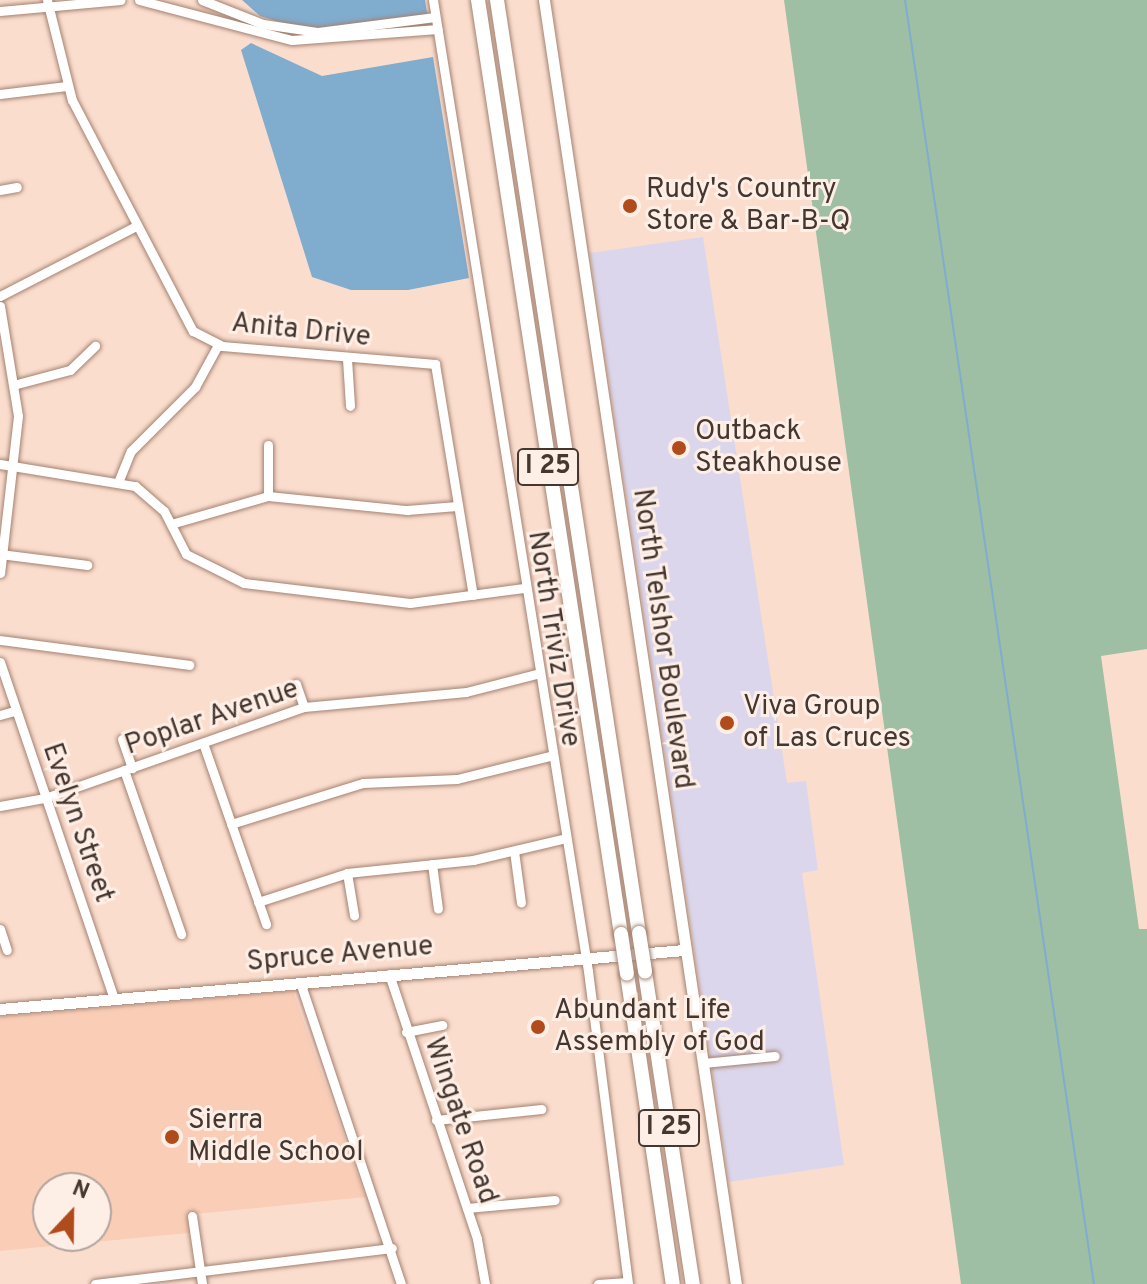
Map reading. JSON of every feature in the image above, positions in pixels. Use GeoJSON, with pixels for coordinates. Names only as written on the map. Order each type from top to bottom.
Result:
{"type":"FeatureCollection","features":[{"type":"Feature","properties":{"kind":"highway","name":"I 25"},"geometry":{"type":"LineString","coordinates":[[478,0],[673,1284]]}},
{"type":"Feature","properties":{"kind":"highway","name":"I 25"},"geometry":{"type":"LineString","coordinates":[[497,0],[693,1284]]}},
{"type":"Feature","properties":{"kind":"main road","name":"North Telshor Boulevard"},"geometry":{"type":"LineString","coordinates":[[544,0],[736,1284]]}},
{"type":"Feature","properties":{"kind":"main road","name":"Spruce Avenue"},"geometry":{"type":"LineString","coordinates":[[0,1009],[684,950]]}},
{"type":"Feature","properties":{"kind":"street"},"geometry":{"type":"LineString","coordinates":[[0,11],[48,3],[121,0]]}},
{"type":"Feature","properties":{"kind":"street"},"geometry":{"type":"LineString","coordinates":[[139,0],[292,40],[438,29]]}},
{"type":"Feature","properties":{"kind":"street"},"geometry":{"type":"LineString","coordinates":[[202,0],[263,24],[318,32],[435,17]]}},
{"type":"Feature","properties":{"kind":"street","name":"North Triviz Drive"},"geometry":{"type":"LineString","coordinates":[[433,0],[562,839],[585,957],[627,1283]]}},
{"type":"Feature","properties":{"kind":"street","name":"Anita Drive"},"geometry":{"type":"LineString","coordinates":[[48,3],[67,86],[186,323],[218,345],[347,359],[435,364],[473,595]]}},
{"type":"Feature","properties":{"kind":"street"},"geometry":{"type":"LineString","coordinates":[[0,94],[67,86]]}},
{"type":"Feature","properties":{"kind":"street"},"geometry":{"type":"LineString","coordinates":[[0,190],[17,187]]}},
{"type":"Feature","properties":{"kind":"street"},"geometry":{"type":"LineString","coordinates":[[0,296],[136,226]]}},
{"type":"Feature","properties":{"kind":"street"},"geometry":{"type":"LineString","coordinates":[[0,306],[17,384],[14,466],[0,573]]}},
{"type":"Feature","properties":{"kind":"street"},"geometry":{"type":"LineString","coordinates":[[119,480],[131,451],[195,387],[218,345]]}},
{"type":"Feature","properties":{"kind":"street"},"geometry":{"type":"LineString","coordinates":[[17,384],[76,368],[95,346]]}},
{"type":"Feature","properties":{"kind":"street"},"geometry":{"type":"LineString","coordinates":[[347,359],[350,406]]}},
{"type":"Feature","properties":{"kind":"street"},"geometry":{"type":"LineString","coordinates":[[268,445],[268,496]]}},
{"type":"Feature","properties":{"kind":"street"},"geometry":{"type":"LineString","coordinates":[[0,464],[119,480],[149,494],[171,524],[186,554],[244,583],[410,603],[524,588]]}},
{"type":"Feature","properties":{"kind":"street"},"geometry":{"type":"LineString","coordinates":[[171,524],[268,496],[407,510],[457,506]]}},
{"type":"Feature","properties":{"kind":"street"},"geometry":{"type":"LineString","coordinates":[[1,554],[87,565]]}},
{"type":"Feature","properties":{"kind":"street"},"geometry":{"type":"LineString","coordinates":[[0,640],[189,665]]}},
{"type":"Feature","properties":{"kind":"street","name":"Evelyn Street"},"geometry":{"type":"LineString","coordinates":[[0,662],[14,711],[114,999]]}},
{"type":"Feature","properties":{"kind":"street","name":"Poplar Avenue"},"geometry":{"type":"LineString","coordinates":[[0,806],[45,798],[304,707],[466,692],[536,674]]}},
{"type":"Feature","properties":{"kind":"street"},"geometry":{"type":"LineString","coordinates":[[296,684],[304,707]]}},
{"type":"Feature","properties":{"kind":"street"},"geometry":{"type":"LineString","coordinates":[[0,715],[14,711]]}},
{"type":"Feature","properties":{"kind":"street"},"geometry":{"type":"LineString","coordinates":[[122,739],[128,769],[181,934]]}},
{"type":"Feature","properties":{"kind":"street"},"geometry":{"type":"LineString","coordinates":[[203,743],[266,924]]}},
{"type":"Feature","properties":{"kind":"street"},"geometry":{"type":"LineString","coordinates":[[231,824],[363,783],[457,779],[549,756]]}},
{"type":"Feature","properties":{"kind":"street"},"geometry":{"type":"LineString","coordinates":[[258,902],[347,873],[432,864],[514,851],[562,839]]}},
{"type":"Feature","properties":{"kind":"street"},"geometry":{"type":"LineString","coordinates":[[514,851],[521,903]]}},
{"type":"Feature","properties":{"kind":"street"},"geometry":{"type":"LineString","coordinates":[[432,864],[438,909]]}},
{"type":"Feature","properties":{"kind":"street"},"geometry":{"type":"LineString","coordinates":[[347,873],[354,915]]}},
{"type":"Feature","properties":{"kind":"street"},"geometry":{"type":"LineString","coordinates":[[0,929],[7,950]]}},
{"type":"Feature","properties":{"kind":"street","name":"Wingate Road"},"geometry":{"type":"LineString","coordinates":[[389,974],[467,1208],[485,1284]]}},
{"type":"Feature","properties":{"kind":"street"},"geometry":{"type":"LineString","coordinates":[[300,982],[392,1248],[401,1284]]}},
{"type":"Feature","properties":{"kind":"street"},"geometry":{"type":"LineString","coordinates":[[406,1032],[442,1025]]}},
{"type":"Feature","properties":{"kind":"street"},"geometry":{"type":"LineString","coordinates":[[703,1063],[775,1056]]}},
{"type":"Feature","properties":{"kind":"street"},"geometry":{"type":"LineString","coordinates":[[436,1120],[541,1109]]}},
{"type":"Feature","properties":{"kind":"street"},"geometry":{"type":"LineString","coordinates":[[467,1208],[555,1200]]}},
{"type":"Feature","properties":{"kind":"street"},"geometry":{"type":"LineString","coordinates":[[192,1216],[202,1284]]}},
{"type":"Feature","properties":{"kind":"street"},"geometry":{"type":"LineString","coordinates":[[95,1284],[392,1248]]}},
{"type":"Feature","properties":{"kind":"street"},"geometry":{"type":"LineString","coordinates":[[598,1284],[627,1283]]}},
{"type":"Feature","properties":{"kind":"shaded area"},"geometry":{"type":"Polygon","coordinates":[[[703,237],[787,783],[806,781],[818,870],[802,873],[844,1165],[729,1182],[590,253],[703,237]]]}},
{"type":"Feature","properties":{"kind":"shaded area","name":"Sierra Middle School"},"geometry":{"type":"Polygon","coordinates":[[[293,991],[365,1197],[196,1214],[199,1232],[112,1240],[112,1172],[32,1172],[32,1248],[0,1251],[0,1017],[293,991]]]}},
{"type":"Feature","properties":{"kind":"green space"},"geometry":{"type":"Polygon","coordinates":[[[784,0],[1147,0],[1147,649],[1101,656],[1139,929],[1147,929],[1147,1284],[961,1284],[784,0]]]}},
{"type":"Feature","properties":{"kind":"water"},"geometry":{"type":"Polygon","coordinates":[[[242,0],[425,0],[429,25],[314,33],[260,16],[242,0]]]}},
{"type":"Feature","properties":{"kind":"water"},"geometry":{"type":"Polygon","coordinates":[[[251,43],[322,76],[433,57],[469,278],[408,290],[351,290],[312,277],[241,50],[251,43]]]}},
{"type":"Feature","properties":{"kind":"waterway"},"geometry":{"type":"LineString","coordinates":[[905,0],[1094,1284]]}},
{"type":"Feature","properties":{"kind":"place","name":"Rudy's Country Store & Bar-B-Q"},"geometry":{"type":"Point","coordinates":[630,206]}},
{"type":"Feature","properties":{"kind":"place","name":"Outback Steakhouse"},"geometry":{"type":"Point","coordinates":[679,448]}},
{"type":"Feature","properties":{"kind":"place","name":"Viva Group of Las Cruces"},"geometry":{"type":"Point","coordinates":[727,723]}},
{"type":"Feature","properties":{"kind":"place","name":"Abundant Life Assembly of God"},"geometry":{"type":"Point","coordinates":[538,1027]}},
{"type":"Feature","properties":{"kind":"place","name":"Sierra Middle School"},"geometry":{"type":"Point","coordinates":[172,1137]}}]}
